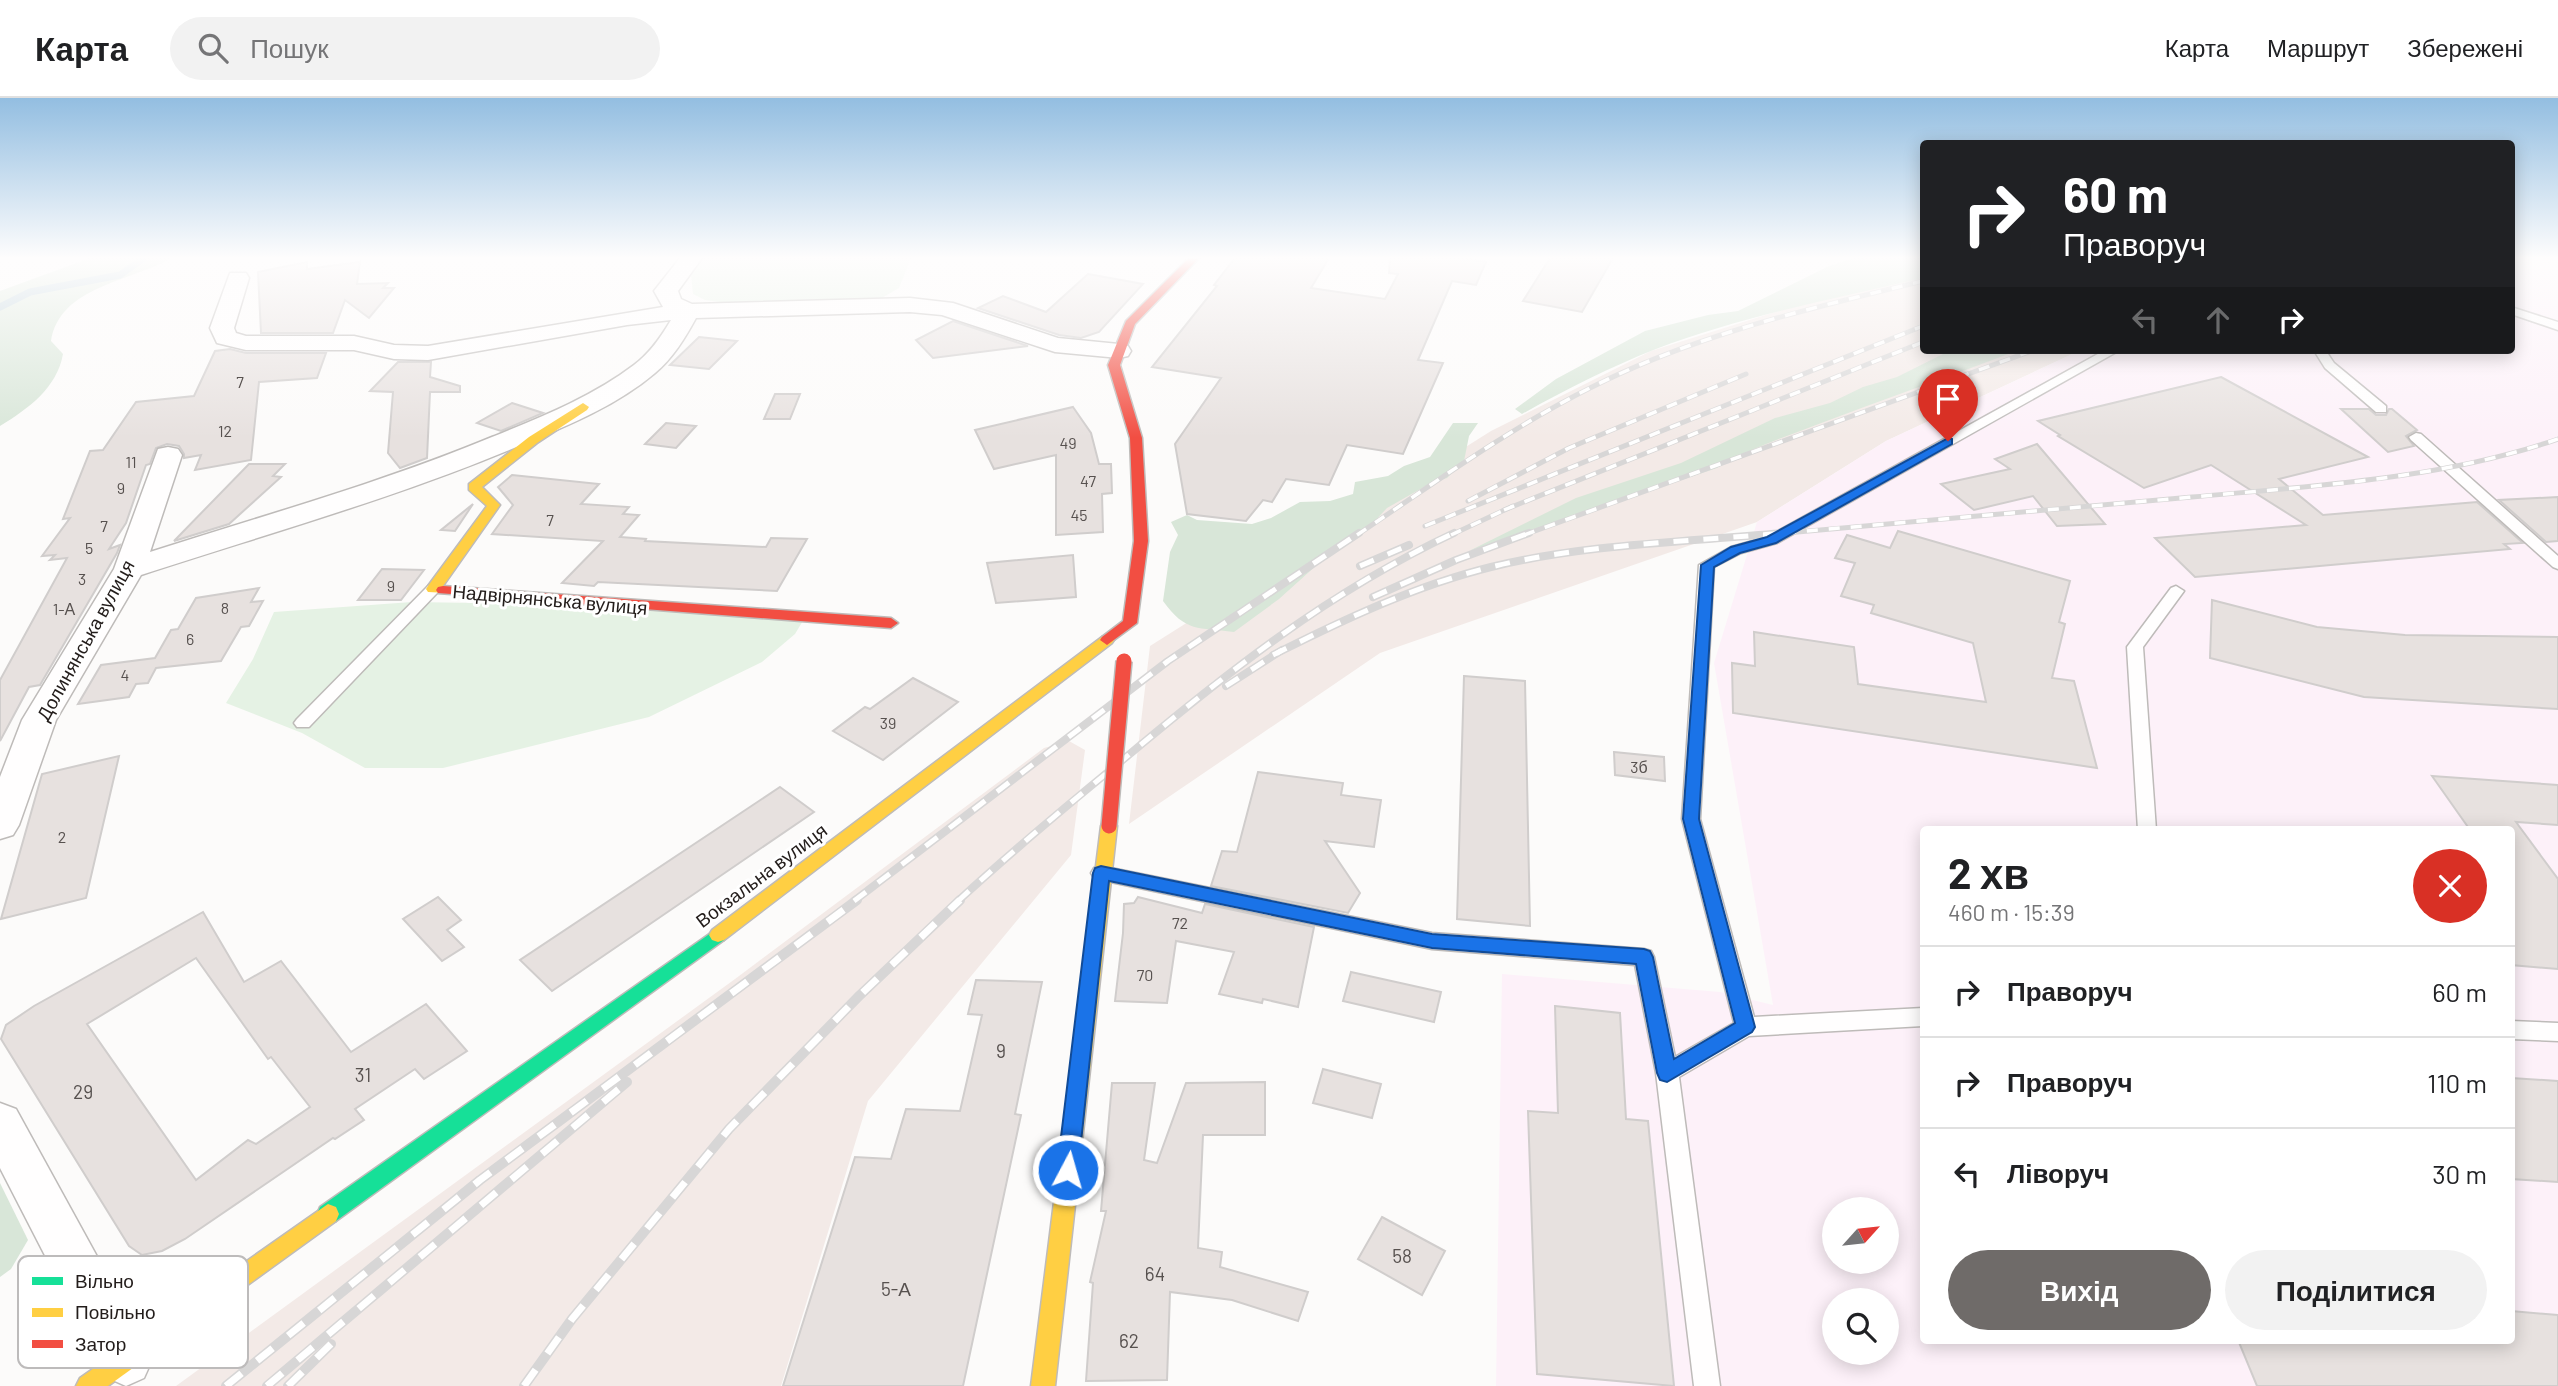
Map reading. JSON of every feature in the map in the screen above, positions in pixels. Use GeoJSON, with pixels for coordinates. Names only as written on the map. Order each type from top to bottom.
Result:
{"type":"FeatureCollection","features":[{"type":"Feature","properties":{"kind":"main road"},"geometry":{"type":"LineString","coordinates":[[1043,1386],[1108,826],[1124,662],[1141,541],[1136,438],[1114,365],[1130,323],[1135,318]]}},
{"type":"Feature","properties":{"kind":"main road","name":"Надвірнянська вулиця"},"geometry":{"type":"LineString","coordinates":[[433,589],[494,505],[474,487],[533,440],[583,407]]}},
{"type":"Feature","properties":{"kind":"main road","name":"Надвірнянська вулиця"},"geometry":{"type":"LineString","coordinates":[[433,589],[891,623]]}},
{"type":"Feature","properties":{"kind":"main road","name":"Вокзальна вулиця"},"geometry":{"type":"LineString","coordinates":[[248,1272],[738,920],[1130,623]]}},
{"type":"Feature","properties":{"kind":"main road","name":"Вокзальна вулиця"},"geometry":{"type":"LineString","coordinates":[[88,1386],[114,1368]]}},
{"type":"Feature","properties":{"kind":"street"},"geometry":{"type":"LineString","coordinates":[[225,318],[222,328],[226,338],[246,343],[354,343],[394,352],[428,353],[621,318]]}},
{"type":"Feature","properties":{"kind":"street","name":"Надвірнянська вулиця"},"geometry":{"type":"LineString","coordinates":[[129,569],[245,530],[364,496],[478,454],[583,407],[645,369],[669,345],[684,318]]}},
{"type":"Feature","properties":{"kind":"street"},"geometry":{"type":"LineString","coordinates":[[975,318],[1055,345],[1119,351]]}},
{"type":"Feature","properties":{"kind":"street","name":"Долинянська вулиця"},"geometry":{"type":"LineString","coordinates":[[0,825],[39,720],[129,569],[168,455]]}},
{"type":"Feature","properties":{"kind":"street"},"geometry":{"type":"LineString","coordinates":[[0,1123],[71,1256]]}},
{"type":"Feature","properties":{"kind":"lane"},"geometry":{"type":"LineString","coordinates":[[2535,318],[2558,326]]}},
{"type":"Feature","properties":{"kind":"lane"},"geometry":{"type":"LineString","coordinates":[[1746,1027],[1691,819],[1707,565],[1736,550],[1772,540],[2107,354]]}},
{"type":"Feature","properties":{"kind":"lane"},"geometry":{"type":"LineString","coordinates":[[2322,354],[2329,365],[2381,409]]}},
{"type":"Feature","properties":{"kind":"lane"},"geometry":{"type":"LineString","coordinates":[[2416,437],[2558,564]]}},
{"type":"Feature","properties":{"kind":"lane"},"geometry":{"type":"LineString","coordinates":[[303,723],[433,589]]}},
{"type":"Feature","properties":{"kind":"lane"},"geometry":{"type":"LineString","coordinates":[[2147,826],[2135,647],[2176,591]]}},
{"type":"Feature","properties":{"kind":"lane"},"geometry":{"type":"LineString","coordinates":[[1101,873],[1432,941],[1644,957],[1667,1073],[1707,1386]]}},
{"type":"Feature","properties":{"kind":"lane"},"geometry":{"type":"LineString","coordinates":[[1667,1073],[1746,1027],[1920,1017]]}},
{"type":"Feature","properties":{"kind":"lane"},"geometry":{"type":"LineString","coordinates":[[2515,1030],[2558,1032]]}},
{"type":"Feature","properties":{"kind":"shaded area"},"geometry":{"type":"Polygon","coordinates":[[[1755,318],[1920,318],[1920,354],[2072,354],[1886,441],[1757,522],[1380,653],[1129,824],[1150,646],[1491,431],[1651,351],[1755,318]]]}},
{"type":"Feature","properties":{"kind":"shaded area"},"geometry":{"type":"Polygon","coordinates":[[[2515,318],[2558,318],[2558,1386],[1496,1386],[1502,974],[1720,992],[1773,1005],[1714,663],[1757,522],[1886,441],[2072,354],[2515,354],[2515,318]]]}},
{"type":"Feature","properties":{"kind":"shaded area"},"geometry":{"type":"Polygon","coordinates":[[[1069,741],[1085,750],[1071,855],[868,1101],[781,1386],[176,1386],[201,1368],[248,1368],[248,1334],[735,979],[1044,748],[1069,741]]]}},
{"type":"Feature","properties":{"kind":"green space"},"geometry":{"type":"Polygon","coordinates":[[[0,318],[61,318],[51,341],[63,354],[55,377],[31,405],[0,426],[0,318]]]}},
{"type":"Feature","properties":{"kind":"green space"},"geometry":{"type":"Polygon","coordinates":[[[1696,318],[1754,318],[1656,349],[1605,371],[1522,414],[1515,409],[1556,379],[1645,331],[1696,318]]]}},
{"type":"Feature","properties":{"kind":"green space"},"geometry":{"type":"Polygon","coordinates":[[[1943,354],[2008,354],[1778,439],[1717,468],[1469,551],[1576,498],[1681,463],[1775,418],[1830,403],[1863,387],[1897,377],[1943,354]]]}},
{"type":"Feature","properties":{"kind":"green space"},"geometry":{"type":"Polygon","coordinates":[[[1453,423],[1478,423],[1469,436],[1464,461],[1447,478],[1431,483],[1387,508],[1372,524],[1339,545],[1279,599],[1234,632],[1186,624],[1163,601],[1170,552],[1178,535],[1171,522],[1187,515],[1197,520],[1252,524],[1271,518],[1300,502],[1330,501],[1353,494],[1355,482],[1388,476],[1404,466],[1430,457],[1453,423]]]}},
{"type":"Feature","properties":{"kind":"green space"},"geometry":{"type":"Polygon","coordinates":[[[412,602],[541,604],[804,619],[795,634],[762,662],[649,717],[443,768],[365,768],[302,733],[226,703],[253,659],[274,612],[412,602]]]}},
{"type":"Feature","properties":{"kind":"green space"},"geometry":{"type":"Polygon","coordinates":[[[0,1183],[28,1240],[11,1269],[0,1277],[0,1183]]]}},
{"type":"Feature","properties":{"kind":"building"},"geometry":{"type":"Polygon","coordinates":[[[260,318],[338,318],[333,333],[261,333],[260,318]]]}},
{"type":"Feature","properties":{"kind":"building"},"geometry":{"type":"Polygon","coordinates":[[[1008,318],[1112,318],[1099,332],[1081,338],[1059,335],[1008,318]]]}},
{"type":"Feature","properties":{"kind":"building"},"geometry":{"type":"Polygon","coordinates":[[[1191,318],[1436,318],[1418,360],[1443,363],[1403,454],[1347,445],[1329,485],[1286,479],[1272,502],[1263,500],[1246,521],[1187,514],[1175,444],[1221,378],[1152,367],[1191,318]]]}},
{"type":"Feature","properties":{"kind":"building"},"geometry":{"type":"Polygon","coordinates":[[[953,321],[1028,346],[933,358],[916,340],[953,321]]]}},
{"type":"Feature","properties":{"kind":"building"},"geometry":{"type":"Polygon","coordinates":[[[699,337],[737,341],[709,369],[670,365],[699,337]]]}},
{"type":"Feature","properties":{"kind":"building"},"geometry":{"type":"Polygon","coordinates":[[[230,349],[246,353],[326,353],[317,378],[259,382],[251,460],[195,470],[201,455],[184,458],[179,446],[167,444],[156,448],[150,464],[146,465],[126,523],[109,549],[120,545],[117,553],[40,685],[29,687],[0,741],[0,680],[67,558],[50,560],[55,555],[42,556],[70,518],[63,519],[90,451],[103,450],[136,402],[194,396],[215,351],[230,349]]]}},
{"type":"Feature","properties":{"kind":"building"},"geometry":{"type":"Polygon","coordinates":[[[398,362],[431,362],[430,377],[460,386],[460,392],[430,392],[427,458],[400,468],[388,453],[393,392],[370,391],[398,362]]]}},
{"type":"Feature","properties":{"kind":"building"},"geometry":{"type":"Polygon","coordinates":[[[2221,377],[2368,457],[2279,479],[2323,515],[2477,502],[2523,543],[2504,544],[2510,549],[2195,577],[2155,538],[2306,525],[2211,465],[2144,488],[2038,421],[2221,377]]]}},
{"type":"Feature","properties":{"kind":"building"},"geometry":{"type":"Polygon","coordinates":[[[775,394],[800,394],[790,419],[764,419],[775,394]]]}},
{"type":"Feature","properties":{"kind":"building"},"geometry":{"type":"Polygon","coordinates":[[[512,403],[543,413],[501,431],[477,423],[512,403]]]}},
{"type":"Feature","properties":{"kind":"building"},"geometry":{"type":"Polygon","coordinates":[[[1073,407],[1091,433],[1099,464],[1111,464],[1112,493],[1102,494],[1103,532],[1056,535],[1056,455],[994,469],[975,430],[1073,407]]]}},
{"type":"Feature","properties":{"kind":"building"},"geometry":{"type":"Polygon","coordinates":[[[2341,409],[2369,409],[2376,415],[2386,415],[2389,409],[2392,409],[2417,430],[2406,436],[2414,446],[2388,452],[2341,409]]]}},
{"type":"Feature","properties":{"kind":"building"},"geometry":{"type":"Polygon","coordinates":[[[666,423],[696,426],[676,448],[645,444],[666,423]]]}},
{"type":"Feature","properties":{"kind":"building"},"geometry":{"type":"Polygon","coordinates":[[[2037,444],[2105,524],[2057,526],[2033,496],[1974,510],[1941,484],[2010,469],[1995,459],[2037,444]]]}},
{"type":"Feature","properties":{"kind":"building"},"geometry":{"type":"Polygon","coordinates":[[[249,464],[285,464],[273,476],[281,477],[229,524],[174,541],[249,464]]]}},
{"type":"Feature","properties":{"kind":"building"},"geometry":{"type":"Polygon","coordinates":[[[512,475],[599,484],[581,504],[629,507],[623,514],[639,515],[620,537],[646,539],[645,541],[766,547],[771,538],[807,539],[777,591],[598,582],[594,586],[562,583],[603,541],[492,534],[513,505],[498,487],[512,475]]]}},
{"type":"Feature","properties":{"kind":"building"},"geometry":{"type":"Polygon","coordinates":[[[2558,497],[2558,541],[2546,542],[2499,500],[2558,497]]]}},
{"type":"Feature","properties":{"kind":"building"},"geometry":{"type":"Polygon","coordinates":[[[473,504],[455,531],[441,530],[473,504]]]}},
{"type":"Feature","properties":{"kind":"building"},"geometry":{"type":"Polygon","coordinates":[[[1898,531],[2070,581],[2059,622],[2065,624],[2052,678],[2074,681],[2097,768],[1733,713],[1732,663],[1755,666],[1754,632],[1854,647],[1858,684],[1986,702],[1973,643],[1871,613],[1874,605],[1841,596],[1855,563],[1835,558],[1847,535],[1890,548],[1898,531]]]}},
{"type":"Feature","properties":{"kind":"building"},"geometry":{"type":"Polygon","coordinates":[[[1073,555],[1076,597],[996,603],[987,563],[1073,555]]]}},
{"type":"Feature","properties":{"kind":"building"},"geometry":{"type":"Polygon","coordinates":[[[382,569],[424,570],[401,600],[358,600],[382,569]]]}},
{"type":"Feature","properties":{"kind":"building"},"geometry":{"type":"Polygon","coordinates":[[[259,588],[251,602],[263,601],[249,626],[241,627],[221,661],[156,668],[148,683],[136,684],[129,697],[78,704],[101,665],[155,658],[171,630],[178,629],[196,598],[259,588]]]}},
{"type":"Feature","properties":{"kind":"building"},"geometry":{"type":"Polygon","coordinates":[[[2212,600],[2317,627],[2405,635],[2558,637],[2558,709],[2364,697],[2210,658],[2212,600]]]}},
{"type":"Feature","properties":{"kind":"building"},"geometry":{"type":"Polygon","coordinates":[[[1464,676],[1525,681],[1530,926],[1457,919],[1464,676]]]}},
{"type":"Feature","properties":{"kind":"building"},"geometry":{"type":"Polygon","coordinates":[[[913,678],[958,702],[883,760],[833,731],[865,707],[870,709],[913,678]]]}},
{"type":"Feature","properties":{"kind":"building"},"geometry":{"type":"Polygon","coordinates":[[[1614,752],[1664,757],[1665,781],[1615,775],[1614,752]]]}},
{"type":"Feature","properties":{"kind":"building"},"geometry":{"type":"Polygon","coordinates":[[[119,756],[86,898],[1,919],[42,774],[119,756]]]}},
{"type":"Feature","properties":{"kind":"building"},"geometry":{"type":"Polygon","coordinates":[[[1258,772],[1343,783],[1341,795],[1381,800],[1374,847],[1325,841],[1360,893],[1348,913],[1211,886],[1222,851],[1237,852],[1258,772]]]}},
{"type":"Feature","properties":{"kind":"building"},"geometry":{"type":"Polygon","coordinates":[[[2432,776],[2558,785],[2558,825],[2516,822],[2558,879],[2558,969],[2515,965],[2515,826],[2467,826],[2432,776]]]}},
{"type":"Feature","properties":{"kind":"building"},"geometry":{"type":"Polygon","coordinates":[[[780,787],[814,812],[552,991],[520,960],[780,787]]]}},
{"type":"Feature","properties":{"kind":"building"},"geometry":{"type":"Polygon","coordinates":[[[438,897],[461,920],[447,930],[464,947],[442,961],[403,919],[438,897]]]}},
{"type":"Feature","properties":{"kind":"building"},"geometry":{"type":"Polygon","coordinates":[[[1138,897],[1202,913],[1205,904],[1314,927],[1298,1007],[1263,999],[1262,1003],[1219,994],[1234,952],[1176,941],[1167,1003],[1115,1001],[1124,904],[1134,903],[1138,897]]]}},
{"type":"Feature","properties":{"kind":"building"},"geometry":{"type":"Polygon","coordinates":[[[203,912],[244,982],[281,961],[351,1052],[426,1004],[467,1051],[424,1079],[415,1069],[355,1109],[364,1120],[333,1138],[185,1239],[162,1251],[142,1255],[129,1246],[1,1039],[6,1025],[34,1006],[203,912]],[[196,958],[87,1024],[196,1180],[248,1140],[256,1144],[310,1107],[271,1057],[268,1059],[196,958]]]}},
{"type":"Feature","properties":{"kind":"building"},"geometry":{"type":"Polygon","coordinates":[[[1351,972],[1441,992],[1434,1022],[1343,1001],[1351,972]]]}},
{"type":"Feature","properties":{"kind":"building"},"geometry":{"type":"Polygon","coordinates":[[[976,980],[1042,982],[1015,1114],[1021,1115],[963,1386],[783,1386],[855,1157],[891,1159],[906,1109],[960,1111],[982,1015],[968,1014],[976,980]]]}},
{"type":"Feature","properties":{"kind":"building"},"geometry":{"type":"Polygon","coordinates":[[[1555,1006],[1620,1013],[1626,1119],[1648,1121],[1674,1386],[1537,1374],[1528,1111],[1558,1113],[1555,1006]]]}},
{"type":"Feature","properties":{"kind":"building"},"geometry":{"type":"Polygon","coordinates":[[[1323,1069],[1381,1084],[1372,1118],[1313,1103],[1323,1069]]]}},
{"type":"Feature","properties":{"kind":"building"},"geometry":{"type":"Polygon","coordinates":[[[2515,1078],[2558,1081],[2558,1182],[2515,1179],[2515,1078]]]}},
{"type":"Feature","properties":{"kind":"building"},"geometry":{"type":"Polygon","coordinates":[[[1265,1082],[1265,1135],[1203,1135],[1198,1248],[1222,1252],[1220,1267],[1308,1292],[1298,1321],[1232,1300],[1170,1292],[1167,1380],[1086,1381],[1093,1283],[1090,1282],[1106,1211],[1101,1211],[1112,1083],[1155,1083],[1144,1160],[1157,1163],[1186,1083],[1265,1082]]]}},
{"type":"Feature","properties":{"kind":"building"},"geometry":{"type":"Polygon","coordinates":[[[1382,1217],[1445,1251],[1422,1295],[1358,1259],[1382,1217]]]}},
{"type":"Feature","properties":{"kind":"building"},"geometry":{"type":"Polygon","coordinates":[[[2515,1311],[2558,1315],[2558,1386],[2257,1386],[2240,1344],[2515,1344],[2515,1311]]]}},
{"type":"Feature","properties":{"kind":"railway"},"geometry":{"type":"LineString","coordinates":[[1357,535],[1471,458],[1590,388],[1670,353],[1779,318]]}},
{"type":"Feature","properties":{"kind":"railway"},"geometry":{"type":"LineString","coordinates":[[1425,526],[1920,327]]}},
{"type":"Feature","properties":{"kind":"railway"},"geometry":{"type":"LineString","coordinates":[[1507,509],[1920,343]]}},
{"type":"Feature","properties":{"kind":"railway"},"geometry":{"type":"LineString","coordinates":[[1524,535],[2023,354]]}},
{"type":"Feature","properties":{"kind":"railway"},"geometry":{"type":"LineString","coordinates":[[1468,501],[1569,448],[1746,374]]}},
{"type":"Feature","properties":{"kind":"railway"},"geometry":{"type":"LineString","coordinates":[[1763,535],[2377,479],[2469,463],[2558,439]]}},
{"type":"Feature","properties":{"kind":"railway"},"geometry":{"type":"LineString","coordinates":[[1507,509],[1513,506]]}},
{"type":"Feature","properties":{"kind":"railway"},"geometry":{"type":"LineString","coordinates":[[1451,535],[1507,509]]}},
{"type":"Feature","properties":{"kind":"railway"},"geometry":{"type":"LineString","coordinates":[[854,901],[1168,661],[1359,533]]}},
{"type":"Feature","properties":{"kind":"railway"},"geometry":{"type":"LineString","coordinates":[[958,901],[1058,814],[1238,667],[1363,581],[1454,533]]}},
{"type":"Feature","properties":{"kind":"railway"},"geometry":{"type":"LineString","coordinates":[[1373,597],[1456,560],[1529,533]]}},
{"type":"Feature","properties":{"kind":"railway"},"geometry":{"type":"LineString","coordinates":[[1278,653],[1407,594],[1491,567],[1563,553],[1783,533]]}},
{"type":"Feature","properties":{"kind":"railway"},"geometry":{"type":"LineString","coordinates":[[1360,566],[1409,545]]}},
{"type":"Feature","properties":{"kind":"railway"},"geometry":{"type":"LineString","coordinates":[[1278,653],[1282,650]]}},
{"type":"Feature","properties":{"kind":"railway"},"geometry":{"type":"LineString","coordinates":[[1226,686],[1278,653]]}},
{"type":"Feature","properties":{"kind":"railway"},"geometry":{"type":"LineString","coordinates":[[1273,655],[1278,653]]}},
{"type":"Feature","properties":{"kind":"railway"},"geometry":{"type":"LineString","coordinates":[[226,1386],[480,1180],[857,900]]}},
{"type":"Feature","properties":{"kind":"railway"},"geometry":{"type":"LineString","coordinates":[[524,1386],[572,1319],[729,1129],[860,995],[960,900]]}},
{"type":"Feature","properties":{"kind":"railway"},"geometry":{"type":"LineString","coordinates":[[267,1386],[627,1082]]}},
{"type":"Feature","properties":{"kind":"railway"},"geometry":{"type":"LineString","coordinates":[[288,1386],[331,1344]]}},
{"type":"Feature","properties":{"kind":"traffic: fast"},"geometry":{"type":"LineString","coordinates":[[328,1214],[718,935]]}},
{"type":"Feature","properties":{"kind":"traffic: slow"},"geometry":{"type":"LineString","coordinates":[[443,590],[433,589],[494,505],[474,487],[533,440],[583,407]]}},
{"type":"Feature","properties":{"kind":"traffic: slow"},"geometry":{"type":"LineString","coordinates":[[718,935],[1107,640]]}},
{"type":"Feature","properties":{"kind":"traffic: slow"},"geometry":{"type":"LineString","coordinates":[[1043,1386],[1109,826]]}},
{"type":"Feature","properties":{"kind":"traffic: slow"},"geometry":{"type":"LineString","coordinates":[[248,1271],[328,1214]]}},
{"type":"Feature","properties":{"kind":"traffic: slow"},"geometry":{"type":"LineString","coordinates":[[88,1386],[113,1368]]}},
{"type":"Feature","properties":{"kind":"traffic: jam"},"geometry":{"type":"LineString","coordinates":[[1107,640],[1130,623],[1141,541],[1136,438],[1114,365],[1130,323],[1135,318]]}},
{"type":"Feature","properties":{"kind":"traffic: jam"},"geometry":{"type":"LineString","coordinates":[[443,590],[891,623]]}},
{"type":"Feature","properties":{"kind":"traffic: jam"},"geometry":{"type":"LineString","coordinates":[[1109,826],[1124,661]]}},
{"type":"Feature","properties":{"kind":"route"},"geometry":{"type":"LineString","coordinates":[[1068,1170],[1101,873],[1432,941],[1644,957],[1667,1073],[1746,1027],[1691,819],[1707,565],[1736,550],[1772,540],[1948,441]]}}]}
